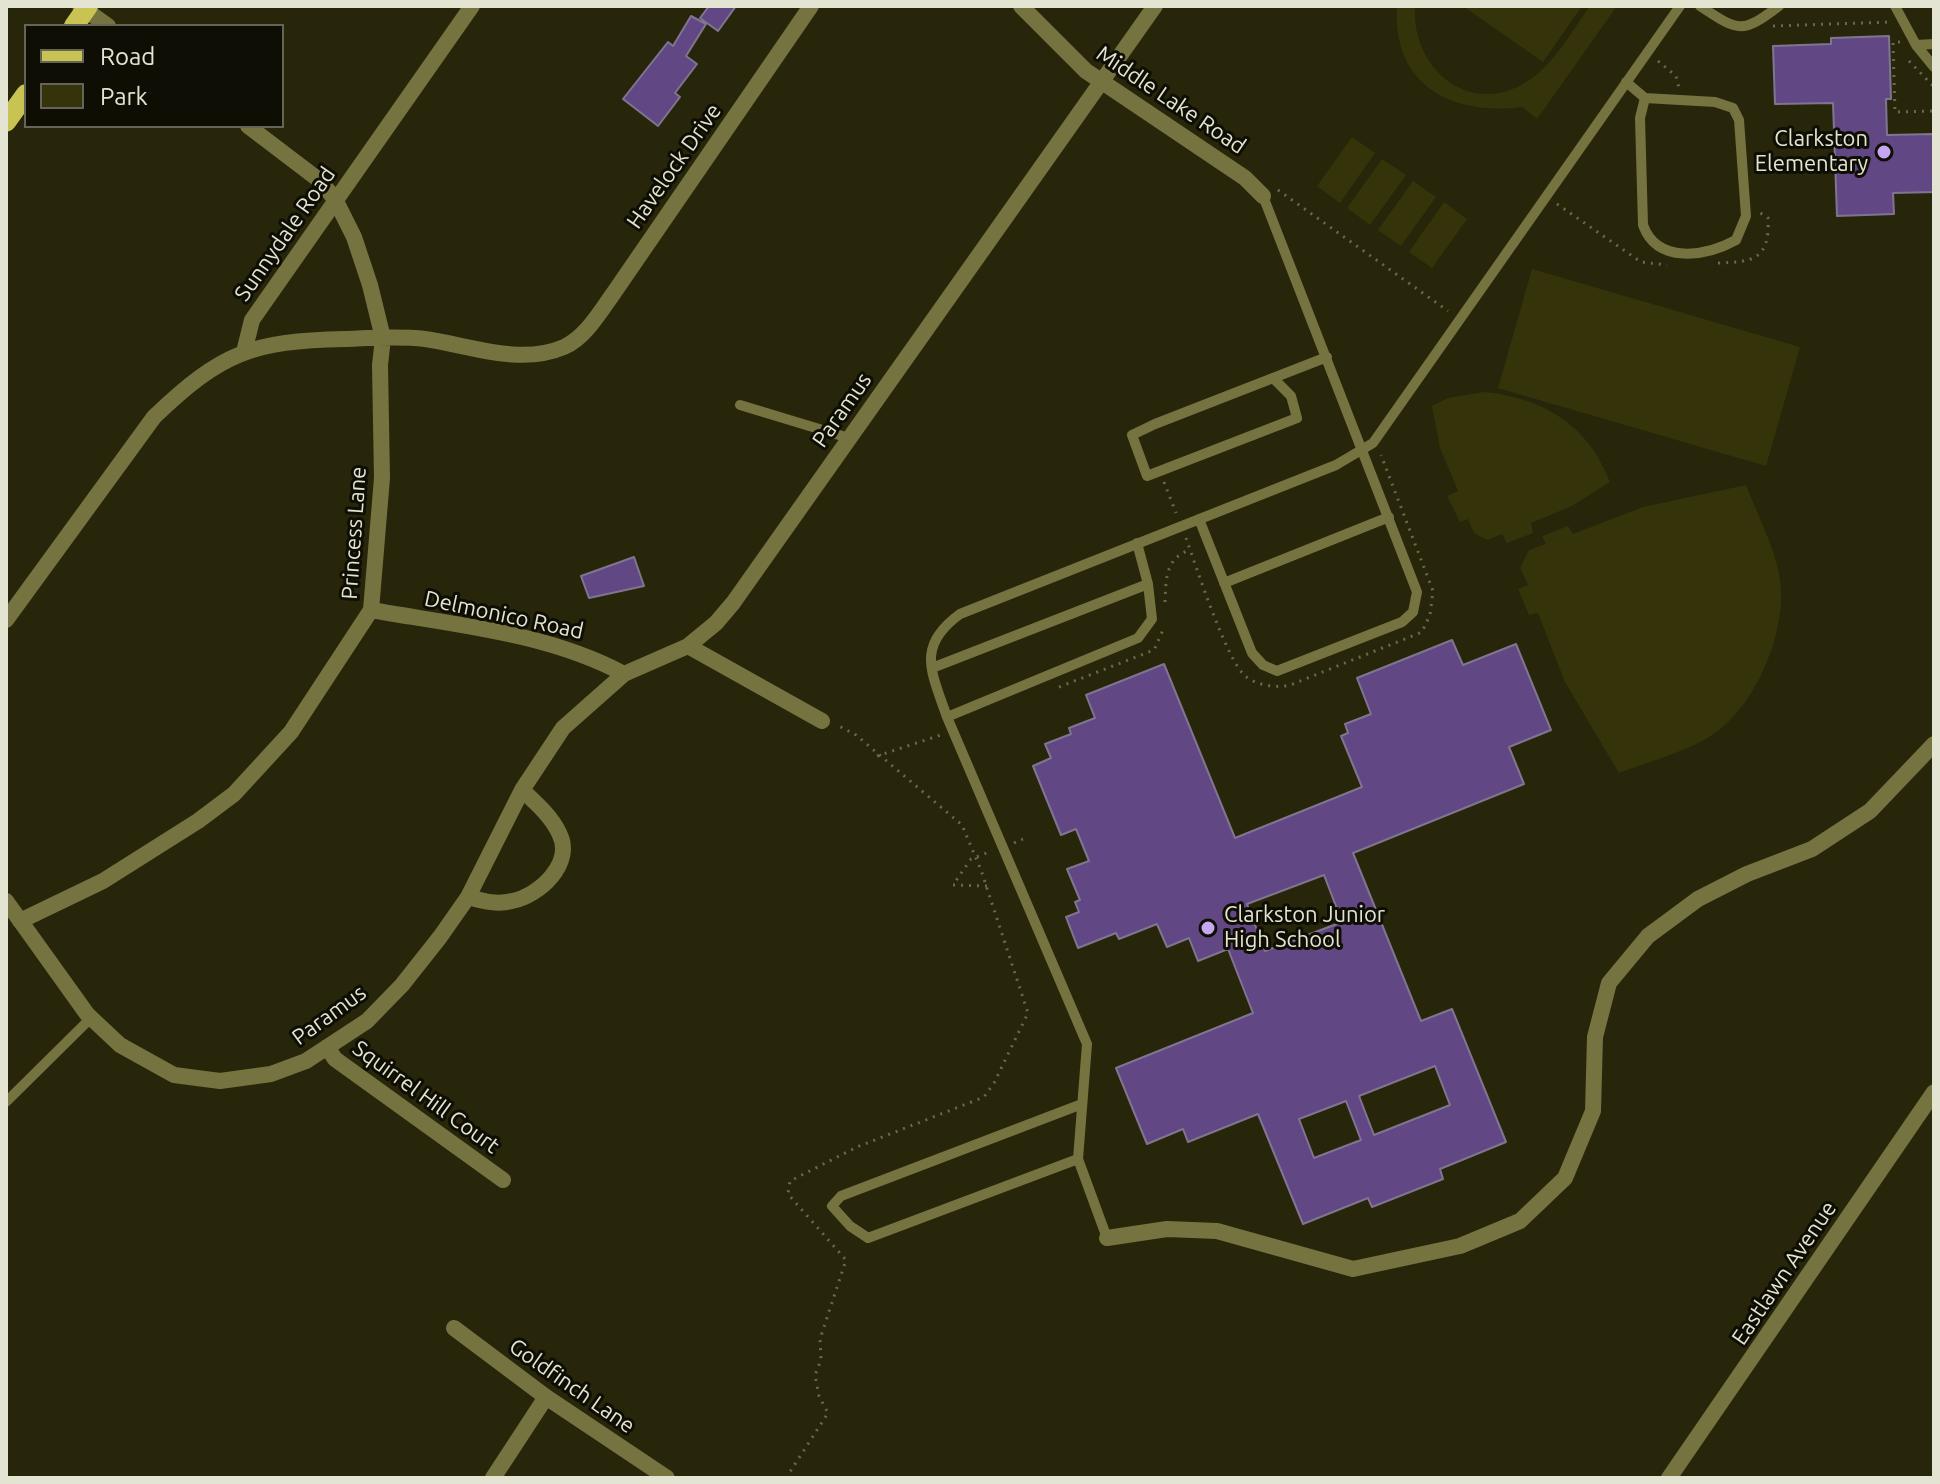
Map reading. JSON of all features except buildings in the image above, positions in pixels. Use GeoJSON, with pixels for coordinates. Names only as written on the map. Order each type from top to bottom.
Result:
{"type":"FeatureCollection","features":[{"type":"Feature","properties":{"kind":"main road"},"geometry":{"type":"LineString","coordinates":[[6,122],[24,97]]}},
{"type":"Feature","properties":{"kind":"street","name":"Sunnydale Road"},"geometry":{"type":"LineString","coordinates":[[244,352],[252,320],[472,6]]}},
{"type":"Feature","properties":{"kind":"street","name":"Havelock Drive"},"geometry":{"type":"LineString","coordinates":[[383,338],[426,339],[465,348],[525,354],[566,346],[590,325],[613,294],[811,6]]}},
{"type":"Feature","properties":{"kind":"street","name":"Middle Lake Road"},"geometry":{"type":"LineString","coordinates":[[1021,6],[1101,82],[1267,190]]}},
{"type":"Feature","properties":{"kind":"street","name":"Paramus"},"geometry":{"type":"LineString","coordinates":[[6,901],[91,1018],[120,1045],[174,1075],[220,1081],[271,1074],[306,1061],[367,1021],[402,985],[468,897],[522,790],[563,728],[624,674],[688,646],[716,623],[733,603],[1155,6]]}},
{"type":"Feature","properties":{"kind":"street"},"geometry":{"type":"LineString","coordinates":[[82,12],[104,24]]}},
{"type":"Feature","properties":{"kind":"street","name":"Princess Lane"},"geometry":{"type":"LineString","coordinates":[[20,921],[103,881],[198,821],[234,794],[291,732],[371,610],[382,493],[380,365],[383,338],[354,237],[335,199],[319,180],[251,128]]}},
{"type":"Feature","properties":{"kind":"street"},"geometry":{"type":"LineString","coordinates":[[6,620],[154,417],[181,392],[230,357],[260,345],[301,340],[383,338]]}},
{"type":"Feature","properties":{"kind":"street","name":"Delmonico Road"},"geometry":{"type":"LineString","coordinates":[[371,610],[505,634],[590,657],[624,674]]}},
{"type":"Feature","properties":{"kind":"street"},"geometry":{"type":"LineString","coordinates":[[688,646],[822,721]]}},
{"type":"Feature","properties":{"kind":"street"},"geometry":{"type":"LineString","coordinates":[[1107,1238],[1167,1229],[1217,1231],[1353,1269],[1460,1246],[1520,1221],[1565,1178],[1593,1111],[1595,1037],[1609,983],[1648,936],[1698,899],[1747,874],[1812,849],[1870,811],[1934,744]]}},
{"type":"Feature","properties":{"kind":"street"},"geometry":{"type":"LineString","coordinates":[[468,897],[496,904],[515,901],[535,892],[552,877],[562,857],[561,835],[541,807],[522,790]]}},
{"type":"Feature","properties":{"kind":"street","name":"Squirrel Hill Court"},"geometry":{"type":"LineString","coordinates":[[327,1047],[335,1059],[503,1180]]}},
{"type":"Feature","properties":{"kind":"street","name":"Eastlawn Avenue"},"geometry":{"type":"LineString","coordinates":[[1669,1478],[1934,1092]]}},
{"type":"Feature","properties":{"kind":"street","name":"Goldfinch Lane"},"geometry":{"type":"LineString","coordinates":[[454,1328],[546,1397],[667,1478]]}},
{"type":"Feature","properties":{"kind":"street"},"geometry":{"type":"LineString","coordinates":[[493,1478],[546,1397]]}},
{"type":"Feature","properties":{"kind":"lane"},"geometry":{"type":"LineString","coordinates":[[1107,1238],[1078,1159],[1087,1044],[947,717],[932,668],[932,641],[941,627],[960,614],[1199,519],[1363,450],[1373,443],[1680,6]]}},
{"type":"Feature","properties":{"kind":"lane"},"geometry":{"type":"LineString","coordinates":[[1700,6],[1740,29],[1750,27],[1779,6]]}},
{"type":"Feature","properties":{"kind":"lane"},"geometry":{"type":"LineString","coordinates":[[1895,6],[1916,45],[1934,67]]}},
{"type":"Feature","properties":{"kind":"lane"},"geometry":{"type":"LineString","coordinates":[[1916,45],[1934,44]]}},
{"type":"Feature","properties":{"kind":"lane"},"geometry":{"type":"LineString","coordinates":[[1626,82],[1645,98],[1715,102],[1733,108],[1739,120],[1746,216],[1736,240],[1721,248],[1675,253],[1664,252],[1649,242],[1643,225],[1640,134],[1645,98]]}},
{"type":"Feature","properties":{"kind":"lane"},"geometry":{"type":"LineString","coordinates":[[1199,519],[1252,653],[1263,665],[1277,671],[1290,669],[1402,622],[1413,612],[1417,592],[1267,190]]}},
{"type":"Feature","properties":{"kind":"lane"},"geometry":{"type":"LineString","coordinates":[[1273,378],[1291,396],[1297,418],[1147,476],[1132,435],[1273,378],[1327,357]]}},
{"type":"Feature","properties":{"kind":"lane"},"geometry":{"type":"LineString","coordinates":[[740,405],[849,438]]}},
{"type":"Feature","properties":{"kind":"lane"},"geometry":{"type":"LineString","coordinates":[[1224,583],[1389,517]]}},
{"type":"Feature","properties":{"kind":"lane"},"geometry":{"type":"LineString","coordinates":[[947,717],[1138,638],[1152,619],[1148,584],[1137,543]]}},
{"type":"Feature","properties":{"kind":"lane"},"geometry":{"type":"LineString","coordinates":[[932,668],[1148,584]]}},
{"type":"Feature","properties":{"kind":"lane"},"geometry":{"type":"LineString","coordinates":[[6,1102],[91,1018]]}},
{"type":"Feature","properties":{"kind":"lane"},"geometry":{"type":"LineString","coordinates":[[1078,1159],[868,1238],[850,1226],[832,1206],[841,1196],[1082,1104]]}},
{"type":"Feature","properties":{"kind":"path"},"geometry":{"type":"LineString","coordinates":[[1771,27],[1890,22],[1893,26]]}},
{"type":"Feature","properties":{"kind":"path"},"geometry":{"type":"LineString","coordinates":[[1897,34],[1900,42],[1893,42],[1895,112],[1934,111]]}},
{"type":"Feature","properties":{"kind":"path"},"geometry":{"type":"LineString","coordinates":[[1906,56],[1934,87]]}},
{"type":"Feature","properties":{"kind":"path"},"geometry":{"type":"LineString","coordinates":[[1658,61],[1676,76],[1679,88],[1690,88]]}},
{"type":"Feature","properties":{"kind":"path"},"geometry":{"type":"LineString","coordinates":[[1267,190],[1293,200],[1460,319]]}},
{"type":"Feature","properties":{"kind":"path"},"geometry":{"type":"LineString","coordinates":[[1706,263],[1747,262],[1764,249],[1769,236],[1768,218],[1759,212],[1759,198]]}},
{"type":"Feature","properties":{"kind":"path"},"geometry":{"type":"LineString","coordinates":[[1288,207],[1293,200]]}},
{"type":"Feature","properties":{"kind":"path"},"geometry":{"type":"LineString","coordinates":[[1557,204],[1641,262],[1652,266],[1678,264]]}},
{"type":"Feature","properties":{"kind":"path"},"geometry":{"type":"LineString","coordinates":[[786,1478],[828,1413],[815,1380],[821,1360],[820,1339],[846,1260],[796,1206],[788,1187],[798,1175],[857,1147],[973,1103],[989,1092],[1028,1013],[987,886],[962,825],[856,735],[822,721]]}},
{"type":"Feature","properties":{"kind":"path"},"geometry":{"type":"LineString","coordinates":[[987,886],[953,885],[976,857],[1023,839]]}},
{"type":"Feature","properties":{"kind":"green space"},"geometry":{"type":"Polygon","coordinates":[[[1397,6],[1415,6],[1416,29],[1433,67],[1448,81],[1465,90],[1484,94],[1505,92],[1536,75],[1561,47],[1590,6],[1617,6],[1537,119],[1522,107],[1472,106],[1450,100],[1431,90],[1416,75],[1404,56],[1398,33],[1397,6]]]}},
{"type":"Feature","properties":{"kind":"green space"},"geometry":{"type":"Polygon","coordinates":[[[1463,6],[1582,6],[1543,62],[1463,6]]]}},
{"type":"Feature","properties":{"kind":"green space"},"geometry":{"type":"Polygon","coordinates":[[[1352,137],[1375,153],[1340,203],[1317,186],[1352,137]]]}},
{"type":"Feature","properties":{"kind":"green space"},"geometry":{"type":"Polygon","coordinates":[[[1382,159],[1406,175],[1370,225],[1347,208],[1382,159]]]}},
{"type":"Feature","properties":{"kind":"green space"},"geometry":{"type":"Polygon","coordinates":[[[1413,181],[1436,197],[1401,246],[1378,230],[1413,181]]]}},
{"type":"Feature","properties":{"kind":"green space"},"geometry":{"type":"Polygon","coordinates":[[[1444,202],[1467,219],[1432,268],[1409,252],[1444,202]]]}},
{"type":"Feature","properties":{"kind":"green space"},"geometry":{"type":"Polygon","coordinates":[[[1532,269],[1800,347],[1766,466],[1498,388],[1532,269]]]}},
{"type":"Feature","properties":{"kind":"green space"},"geometry":{"type":"Polygon","coordinates":[[[1484,392],[1526,401],[1561,418],[1589,445],[1610,482],[1572,506],[1531,523],[1533,533],[1507,543],[1502,534],[1487,540],[1474,533],[1468,519],[1460,522],[1447,496],[1458,491],[1440,448],[1432,406],[1448,398],[1484,392]]]}},
{"type":"Feature","properties":{"kind":"green space"},"geometry":{"type":"Polygon","coordinates":[[[1746,485],[1772,549],[1781,589],[1777,631],[1761,675],[1750,695],[1721,729],[1684,750],[1619,773],[1565,682],[1538,613],[1529,615],[1518,589],[1528,585],[1520,568],[1529,550],[1546,544],[1542,536],[1568,526],[1573,534],[1643,507],[1746,485]]]}},
{"type":"Feature","properties":{"kind":"place","name":"Clarkston Elementary"},"geometry":{"type":"Point","coordinates":[1884,152]}},
{"type":"Feature","properties":{"kind":"place","name":"Clarkston Junior High School"},"geometry":{"type":"Point","coordinates":[1208,928]}}]}
